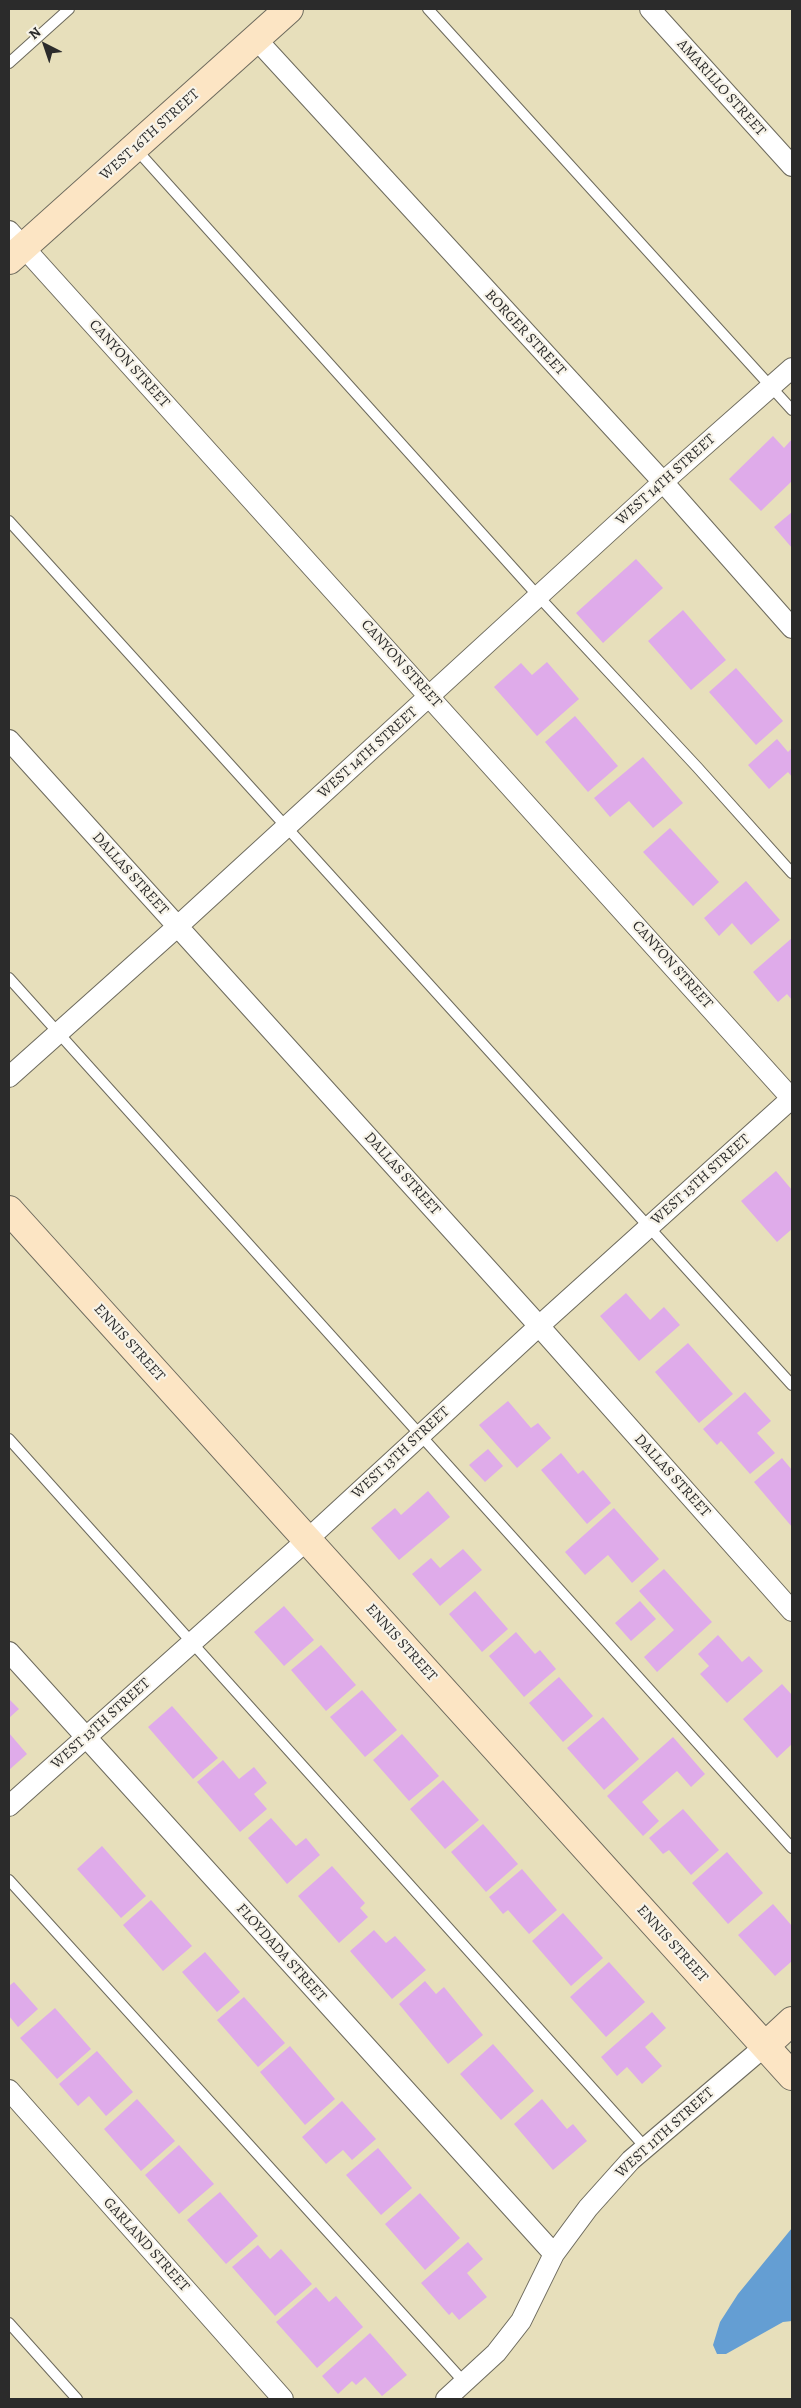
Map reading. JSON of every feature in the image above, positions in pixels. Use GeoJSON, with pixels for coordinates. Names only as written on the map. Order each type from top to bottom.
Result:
{"type":"FeatureCollection","features":[{"type":"Feature","properties":{"kind":"main road","name":"WEST 16TH STREET"},"geometry":{"type":"LineString","coordinates":[[14,246],[134,148],[257,40],[289,9]]}},
{"type":"Feature","properties":{"kind":"main road","name":"ENNIS STREET"},"geometry":{"type":"LineString","coordinates":[[9,1210],[792,2076]]}},
{"type":"Feature","properties":{"kind":"main road","name":"WEST 11TH STREET"},"geometry":{"type":"LineString","coordinates":[[765,2046],[792,2021]]}},
{"type":"Feature","properties":{"kind":"street","name":"AMARILLO STREET"},"geometry":{"type":"LineString","coordinates":[[650,9],[792,166]]}},
{"type":"Feature","properties":{"kind":"street","name":"BORGER STREET"},"geometry":{"type":"LineString","coordinates":[[257,40],[663,482],[792,628]]}},
{"type":"Feature","properties":{"kind":"street","name":"CANYON STREET"},"geometry":{"type":"LineString","coordinates":[[14,246],[430,696],[792,1098]]}},
{"type":"Feature","properties":{"kind":"street","name":"WEST 14TH STREET"},"geometry":{"type":"LineString","coordinates":[[9,1077],[287,827],[663,482],[792,368]]}},
{"type":"Feature","properties":{"kind":"street","name":"DALLAS STREET"},"geometry":{"type":"LineString","coordinates":[[9,740],[539,1326],[792,1611]]}},
{"type":"Feature","properties":{"kind":"street","name":"WEST 13TH STREET"},"geometry":{"type":"LineString","coordinates":[[9,1806],[308,1539],[539,1326],[792,1098]]}},
{"type":"Feature","properties":{"kind":"street","name":"FLOYDADA STREET"},"geometry":{"type":"LineString","coordinates":[[9,1652],[554,2254]]}},
{"type":"Feature","properties":{"kind":"street","name":"WEST 11TH STREET"},"geometry":{"type":"LineString","coordinates":[[446,2399],[496,2353],[521,2321],[554,2254],[588,2208],[631,2160],[765,2046]]}},
{"type":"Feature","properties":{"kind":"street","name":"GARLAND STREET"},"geometry":{"type":"LineString","coordinates":[[9,2090],[283,2399]]}},
{"type":"Feature","properties":{"kind":"lane"},"geometry":{"type":"LineString","coordinates":[[9,63],[68,9]]}},
{"type":"Feature","properties":{"kind":"lane"},"geometry":{"type":"LineString","coordinates":[[428,9],[792,410]]}},
{"type":"Feature","properties":{"kind":"lane"},"geometry":{"type":"LineString","coordinates":[[134,148],[538,597],[698,767],[792,873]]}},
{"type":"Feature","properties":{"kind":"lane"},"geometry":{"type":"LineString","coordinates":[[9,521],[792,1385]]}},
{"type":"Feature","properties":{"kind":"lane"},"geometry":{"type":"LineString","coordinates":[[9,978],[218,1212],[422,1434],[792,1848]]}},
{"type":"Feature","properties":{"kind":"lane"},"geometry":{"type":"LineString","coordinates":[[9,1440],[193,1642],[645,2148]]}},
{"type":"Feature","properties":{"kind":"lane"},"geometry":{"type":"LineString","coordinates":[[9,1880],[464,2382]]}},
{"type":"Feature","properties":{"kind":"lane"},"geometry":{"type":"LineString","coordinates":[[9,2323],[77,2399]]}},
{"type":"Feature","properties":{"kind":"water"},"geometry":{"type":"Polygon","coordinates":[[[792,2228],[792,2321],[783,2322],[726,2354],[717,2354],[713,2345],[720,2322],[738,2294],[792,2228]]]}},
{"type":"Feature","properties":{"kind":"building"},"geometry":{"type":"Polygon","coordinates":[[[773,436],[784,448],[792,439],[792,481],[761,511],[729,479],[773,436]]]}},
{"type":"Feature","properties":{"kind":"building"},"geometry":{"type":"Polygon","coordinates":[[[792,512],[792,548],[774,527],[792,512]]]}},
{"type":"Feature","properties":{"kind":"building"},"geometry":{"type":"Polygon","coordinates":[[[636,559],[663,588],[603,643],[576,613],[636,559]]]}},
{"type":"Feature","properties":{"kind":"building"},"geometry":{"type":"Polygon","coordinates":[[[683,610],[726,660],[691,690],[648,641],[683,610]]]}},
{"type":"Feature","properties":{"kind":"building"},"geometry":{"type":"Polygon","coordinates":[[[547,662],[579,699],[537,736],[494,687],[521,663],[532,675],[547,662]]]}},
{"type":"Feature","properties":{"kind":"building"},"geometry":{"type":"Polygon","coordinates":[[[736,668],[783,721],[756,745],[709,692],[736,668]]]}},
{"type":"Feature","properties":{"kind":"building"},"geometry":{"type":"Polygon","coordinates":[[[575,716],[618,766],[588,792],[545,742],[575,716]]]}},
{"type":"Feature","properties":{"kind":"building"},"geometry":{"type":"Polygon","coordinates":[[[777,739],[788,752],[792,748],[792,777],[788,772],[769,789],[748,765],[777,739]]]}},
{"type":"Feature","properties":{"kind":"building"},"geometry":{"type":"Polygon","coordinates":[[[643,757],[683,803],[653,828],[629,801],[610,817],[594,798],[643,757]]]}},
{"type":"Feature","properties":{"kind":"building"},"geometry":{"type":"Polygon","coordinates":[[[670,828],[719,882],[693,906],[643,852],[670,828]]]}},
{"type":"Feature","properties":{"kind":"building"},"geometry":{"type":"Polygon","coordinates":[[[746,881],[780,920],[751,945],[732,923],[719,936],[704,918],[746,881]]]}},
{"type":"Feature","properties":{"kind":"building"},"geometry":{"type":"Polygon","coordinates":[[[792,938],[792,1000],[787,994],[778,1002],[753,972],[792,938]]]}},
{"type":"Feature","properties":{"kind":"building"},"geometry":{"type":"Polygon","coordinates":[[[776,1171],[792,1190],[792,1229],[777,1242],[741,1201],[776,1171]]]}},
{"type":"Feature","properties":{"kind":"building"},"geometry":{"type":"Polygon","coordinates":[[[626,1293],[650,1320],[664,1307],[680,1325],[639,1361],[600,1316],[626,1293]]]}},
{"type":"Feature","properties":{"kind":"building"},"geometry":{"type":"Polygon","coordinates":[[[688,1343],[733,1394],[699,1423],[655,1372],[688,1343]]]}},
{"type":"Feature","properties":{"kind":"building"},"geometry":{"type":"Polygon","coordinates":[[[745,1392],[771,1421],[757,1433],[775,1453],[750,1474],[721,1441],[717,1445],[703,1429],[745,1392]]]}},
{"type":"Feature","properties":{"kind":"building"},"geometry":{"type":"Polygon","coordinates":[[[508,1401],[531,1428],[538,1423],[551,1438],[517,1468],[479,1425],[508,1401]]]}},
{"type":"Feature","properties":{"kind":"building"},"geometry":{"type":"Polygon","coordinates":[[[488,1449],[503,1466],[485,1482],[469,1465],[488,1449]]]}},
{"type":"Feature","properties":{"kind":"building"},"geometry":{"type":"Polygon","coordinates":[[[561,1453],[578,1474],[583,1470],[611,1503],[587,1524],[541,1470],[561,1453]]]}},
{"type":"Feature","properties":{"kind":"building"},"geometry":{"type":"Polygon","coordinates":[[[782,1458],[792,1470],[792,1527],[754,1482],[782,1458]]]}},
{"type":"Feature","properties":{"kind":"building"},"geometry":{"type":"Polygon","coordinates":[[[428,1491],[450,1517],[399,1560],[371,1528],[395,1508],[401,1515],[428,1491]]]}},
{"type":"Feature","properties":{"kind":"building"},"geometry":{"type":"Polygon","coordinates":[[[614,1508],[659,1559],[632,1583],[608,1555],[585,1575],[565,1552],[614,1508]]]}},
{"type":"Feature","properties":{"kind":"building"},"geometry":{"type":"Polygon","coordinates":[[[463,1549],[482,1570],[440,1606],[412,1574],[431,1558],[440,1568],[463,1549]]]}},
{"type":"Feature","properties":{"kind":"building"},"geometry":{"type":"Polygon","coordinates":[[[664,1569],[712,1622],[657,1672],[644,1657],[674,1630],[639,1591],[664,1569]]]}},
{"type":"Feature","properties":{"kind":"building"},"geometry":{"type":"Polygon","coordinates":[[[475,1591],[508,1629],[482,1652],[449,1614],[475,1591]]]}},
{"type":"Feature","properties":{"kind":"building"},"geometry":{"type":"Polygon","coordinates":[[[640,1601],[656,1619],[631,1641],[615,1623],[640,1601]]]}},
{"type":"Feature","properties":{"kind":"building"},"geometry":{"type":"Polygon","coordinates":[[[284,1606],[314,1640],[284,1666],[254,1632],[284,1606]]]}},
{"type":"Feature","properties":{"kind":"building"},"geometry":{"type":"Polygon","coordinates":[[[516,1632],[535,1654],[540,1650],[556,1669],[524,1697],[489,1656],[516,1632]]]}},
{"type":"Feature","properties":{"kind":"building"},"geometry":{"type":"Polygon","coordinates":[[[718,1635],[742,1662],[749,1656],[763,1671],[727,1703],[700,1674],[709,1666],[698,1654],[718,1635]]]}},
{"type":"Feature","properties":{"kind":"building"},"geometry":{"type":"Polygon","coordinates":[[[321,1645],[356,1685],[326,1711],[291,1670],[321,1645]]]}},
{"type":"Feature","properties":{"kind":"building"},"geometry":{"type":"Polygon","coordinates":[[[559,1677],[593,1716],[563,1742],[529,1703],[559,1677]]]}},
{"type":"Feature","properties":{"kind":"building"},"geometry":{"type":"Polygon","coordinates":[[[782,1684],[792,1695],[792,1744],[777,1758],[743,1719],[782,1684]]]}},
{"type":"Feature","properties":{"kind":"building"},"geometry":{"type":"Polygon","coordinates":[[[362,1690],[397,1730],[365,1757],[330,1717],[362,1690]]]}},
{"type":"Feature","properties":{"kind":"building"},"geometry":{"type":"Polygon","coordinates":[[[9,1699],[19,1709],[9,1718],[9,1699]]]}},
{"type":"Feature","properties":{"kind":"building"},"geometry":{"type":"Polygon","coordinates":[[[172,1706],[218,1758],[193,1779],[148,1727],[172,1706]]]}},
{"type":"Feature","properties":{"kind":"building"},"geometry":{"type":"Polygon","coordinates":[[[603,1717],[639,1759],[604,1790],[567,1748],[603,1717]]]}},
{"type":"Feature","properties":{"kind":"building"},"geometry":{"type":"Polygon","coordinates":[[[9,1733],[27,1754],[9,1770],[9,1733]]]}},
{"type":"Feature","properties":{"kind":"building"},"geometry":{"type":"Polygon","coordinates":[[[402,1734],[439,1776],[409,1801],[373,1760],[402,1734]]]}},
{"type":"Feature","properties":{"kind":"building"},"geometry":{"type":"Polygon","coordinates":[[[673,1737],[705,1774],[691,1787],[677,1771],[642,1802],[659,1821],[643,1836],[607,1796],[673,1737]]]}},
{"type":"Feature","properties":{"kind":"building"},"geometry":{"type":"Polygon","coordinates":[[[223,1760],[239,1779],[254,1767],[267,1783],[254,1794],[267,1809],[240,1832],[197,1782],[223,1760]]]}},
{"type":"Feature","properties":{"kind":"building"},"geometry":{"type":"Polygon","coordinates":[[[443,1780],[479,1820],[445,1849],[410,1809],[443,1780]]]}},
{"type":"Feature","properties":{"kind":"building"},"geometry":{"type":"Polygon","coordinates":[[[683,1809],[719,1850],[691,1875],[669,1850],[663,1854],[649,1838],[683,1809]]]}},
{"type":"Feature","properties":{"kind":"building"},"geometry":{"type":"Polygon","coordinates":[[[271,1818],[296,1846],[306,1838],[320,1855],[287,1884],[248,1838],[271,1818]]]}},
{"type":"Feature","properties":{"kind":"building"},"geometry":{"type":"Polygon","coordinates":[[[483,1824],[518,1864],[486,1892],[451,1852],[483,1824]]]}},
{"type":"Feature","properties":{"kind":"building"},"geometry":{"type":"Polygon","coordinates":[[[102,1846],[146,1896],[121,1918],[77,1869],[102,1846]]]}},
{"type":"Feature","properties":{"kind":"building"},"geometry":{"type":"Polygon","coordinates":[[[727,1852],[763,1893],[728,1924],[692,1883],[727,1852]]]}},
{"type":"Feature","properties":{"kind":"building"},"geometry":{"type":"Polygon","coordinates":[[[332,1866],[365,1903],[360,1908],[368,1917],[339,1943],[298,1896],[332,1866]]]}},
{"type":"Feature","properties":{"kind":"building"},"geometry":{"type":"Polygon","coordinates":[[[522,1869],[557,1910],[529,1934],[508,1910],[503,1914],[489,1897],[522,1869]]]}},
{"type":"Feature","properties":{"kind":"building"},"geometry":{"type":"Polygon","coordinates":[[[151,1900],[192,1946],[163,1971],[123,1925],[151,1900]]]}},
{"type":"Feature","properties":{"kind":"building"},"geometry":{"type":"Polygon","coordinates":[[[773,1904],[792,1926],[792,1961],[775,1976],[738,1935],[773,1904]]]}},
{"type":"Feature","properties":{"kind":"building"},"geometry":{"type":"Polygon","coordinates":[[[563,1913],[603,1958],[571,1986],[532,1941],[563,1913]]]}},
{"type":"Feature","properties":{"kind":"building"},"geometry":{"type":"Polygon","coordinates":[[[374,1930],[386,1943],[395,1936],[426,1970],[392,1999],[350,1951],[374,1930]]]}},
{"type":"Feature","properties":{"kind":"building"},"geometry":{"type":"Polygon","coordinates":[[[205,1952],[240,1992],[217,2012],[182,1972],[205,1952]]]}},
{"type":"Feature","properties":{"kind":"building"},"geometry":{"type":"Polygon","coordinates":[[[609,1962],[645,2002],[606,2037],[570,1997],[609,1962]]]}},
{"type":"Feature","properties":{"kind":"building"},"geometry":{"type":"Polygon","coordinates":[[[425,1981],[436,1994],[444,1987],[483,2035],[448,2064],[399,2004],[425,1981]]]}},
{"type":"Feature","properties":{"kind":"building"},"geometry":{"type":"Polygon","coordinates":[[[14,1982],[38,2009],[18,2027],[9,2016],[9,1986],[14,1982]]]}},
{"type":"Feature","properties":{"kind":"building"},"geometry":{"type":"Polygon","coordinates":[[[244,1997],[285,2043],[258,2067],[217,2020],[244,1997]]]}},
{"type":"Feature","properties":{"kind":"building"},"geometry":{"type":"Polygon","coordinates":[[[55,2008],[91,2049],[57,2079],[20,2038],[55,2008]]]}},
{"type":"Feature","properties":{"kind":"building"},"geometry":{"type":"Polygon","coordinates":[[[652,2012],[666,2028],[645,2047],[662,2066],[642,2084],[627,2067],[617,2076],[601,2057],[652,2012]]]}},
{"type":"Feature","properties":{"kind":"building"},"geometry":{"type":"Polygon","coordinates":[[[493,2044],[534,2091],[501,2120],[460,2074],[493,2044]]]}},
{"type":"Feature","properties":{"kind":"building"},"geometry":{"type":"Polygon","coordinates":[[[290,2046],[335,2099],[305,2125],[260,2072],[290,2046]]]}},
{"type":"Feature","properties":{"kind":"building"},"geometry":{"type":"Polygon","coordinates":[[[97,2051],[133,2092],[106,2116],[89,2096],[78,2106],[59,2084],[97,2051]]]}},
{"type":"Feature","properties":{"kind":"building"},"geometry":{"type":"Polygon","coordinates":[[[137,2099],[175,2141],[141,2171],[104,2129],[137,2099]]]}},
{"type":"Feature","properties":{"kind":"building"},"geometry":{"type":"Polygon","coordinates":[[[542,2099],[567,2129],[573,2124],[587,2141],[553,2170],[514,2124],[542,2099]]]}},
{"type":"Feature","properties":{"kind":"building"},"geometry":{"type":"Polygon","coordinates":[[[342,2101],[376,2139],[352,2160],[343,2150],[326,2164],[302,2137],[342,2101]]]}},
{"type":"Feature","properties":{"kind":"building"},"geometry":{"type":"Polygon","coordinates":[[[179,2145],[214,2184],[179,2214],[145,2175],[179,2145]]]}},
{"type":"Feature","properties":{"kind":"building"},"geometry":{"type":"Polygon","coordinates":[[[378,2148],[412,2188],[381,2215],[346,2175],[378,2148]]]}},
{"type":"Feature","properties":{"kind":"building"},"geometry":{"type":"Polygon","coordinates":[[[220,2192],[258,2236],[226,2264],[187,2220],[220,2192]]]}},
{"type":"Feature","properties":{"kind":"building"},"geometry":{"type":"Polygon","coordinates":[[[420,2193],[460,2238],[425,2270],[385,2224],[420,2193]]]}},
{"type":"Feature","properties":{"kind":"building"},"geometry":{"type":"Polygon","coordinates":[[[468,2242],[483,2259],[467,2273],[487,2297],[459,2320],[452,2312],[449,2315],[421,2283],[468,2242]]]}},
{"type":"Feature","properties":{"kind":"building"},"geometry":{"type":"Polygon","coordinates":[[[258,2245],[270,2259],[281,2249],[312,2284],[275,2316],[232,2267],[258,2245]]]}},
{"type":"Feature","properties":{"kind":"building"},"geometry":{"type":"Polygon","coordinates":[[[316,2287],[329,2302],[336,2296],[363,2327],[317,2368],[276,2322],[316,2287]]]}},
{"type":"Feature","properties":{"kind":"building"},"geometry":{"type":"Polygon","coordinates":[[[370,2333],[407,2375],[382,2396],[365,2377],[356,2385],[352,2381],[338,2394],[322,2376],[370,2333]]]}}]}
